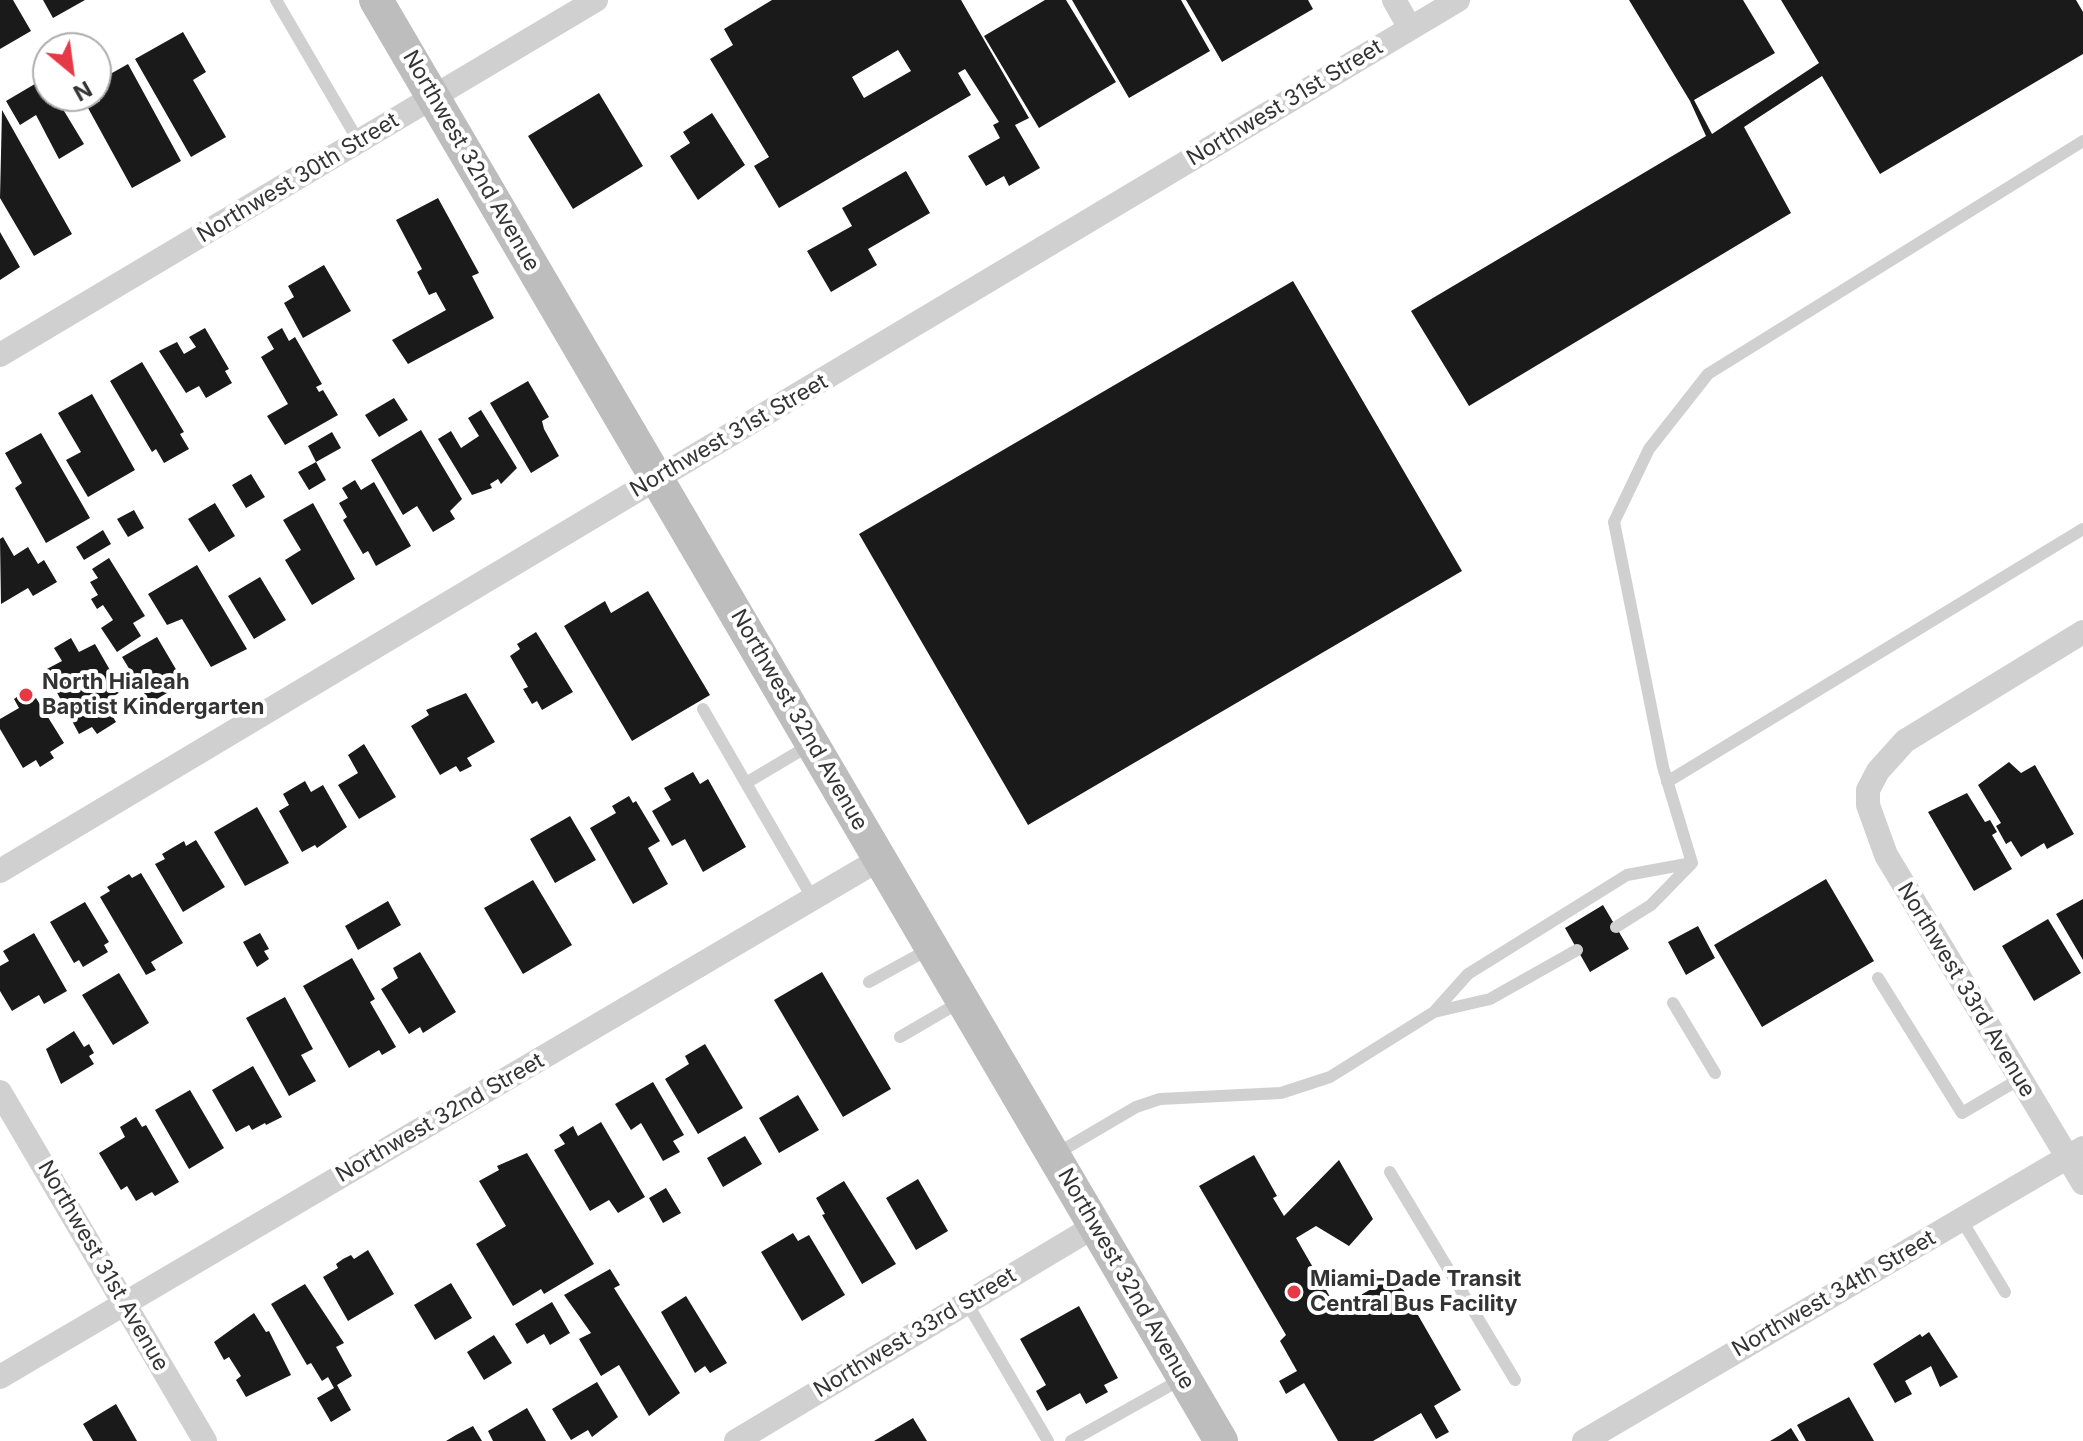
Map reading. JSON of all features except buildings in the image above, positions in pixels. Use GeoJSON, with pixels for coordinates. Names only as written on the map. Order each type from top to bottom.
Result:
{"type":"FeatureCollection","features":[{"type":"Feature","properties":{"kind":"main road","name":"Northwest 32nd Avenue"},"geometry":{"type":"LineString","coordinates":[[376,0],[1221,1441]]}},
{"type":"Feature","properties":{"kind":"street","name":"Northwest 30th Street"},"geometry":{"type":"LineString","coordinates":[[0,355],[596,0]]}},
{"type":"Feature","properties":{"kind":"street"},"geometry":{"type":"LineString","coordinates":[[1394,0],[1410,28]]}},
{"type":"Feature","properties":{"kind":"street","name":"Northwest 31st Street"},"geometry":{"type":"LineString","coordinates":[[0,871],[1458,0]]}},
{"type":"Feature","properties":{"kind":"street","name":"Northwest 33rd Avenue"},"geometry":{"type":"LineString","coordinates":[[2083,632],[1920,730],[1891,754],[1868,790],[1872,824],[1886,855],[2018,1080],[2075,1153],[2083,1183]]}},
{"type":"Feature","properties":{"kind":"street","name":"Northwest 32nd Street"},"geometry":{"type":"LineString","coordinates":[[0,1377],[880,859]]}},
{"type":"Feature","properties":{"kind":"street","name":"Northwest 31st Avenue"},"geometry":{"type":"LineString","coordinates":[[0,1092],[205,1441]]}},
{"type":"Feature","properties":{"kind":"street","name":"Northwest 34th Street"},"geometry":{"type":"LineString","coordinates":[[1584,1441],[2075,1153]]}},
{"type":"Feature","properties":{"kind":"street","name":"Northwest 33rd Street"},"geometry":{"type":"LineString","coordinates":[[736,1441],[1095,1226]]}},
{"type":"Feature","properties":{"kind":"lane"},"geometry":{"type":"LineString","coordinates":[[276,0],[359,142]]}},
{"type":"Feature","properties":{"kind":"lane"},"geometry":{"type":"LineString","coordinates":[[1692,863],[1667,782],[1614,522],[1649,449],[1708,374],[2083,141]]}},
{"type":"Feature","properties":{"kind":"lane"},"geometry":{"type":"LineString","coordinates":[[1667,782],[2083,529]]}},
{"type":"Feature","properties":{"kind":"lane"},"geometry":{"type":"LineString","coordinates":[[703,709],[813,899]]}},
{"type":"Feature","properties":{"kind":"lane"},"geometry":{"type":"LineString","coordinates":[[746,783],[813,744]]}},
{"type":"Feature","properties":{"kind":"lane"},"geometry":{"type":"LineString","coordinates":[[1616,927],[1651,905],[1692,863]]}},
{"type":"Feature","properties":{"kind":"lane"},"geometry":{"type":"LineString","coordinates":[[1054,1155],[1136,1107],[1160,1099],[1281,1093],[1330,1077],[1434,1012],[1468,974],[1627,875],[1692,863]]}},
{"type":"Feature","properties":{"kind":"lane"},"geometry":{"type":"LineString","coordinates":[[869,982],[933,947]]}},
{"type":"Feature","properties":{"kind":"lane"},"geometry":{"type":"LineString","coordinates":[[1434,1012],[1490,999],[1577,950]]}},
{"type":"Feature","properties":{"kind":"lane"},"geometry":{"type":"LineString","coordinates":[[1878,978],[1962,1113],[2018,1080]]}},
{"type":"Feature","properties":{"kind":"lane"},"geometry":{"type":"LineString","coordinates":[[900,1037],[963,1000]]}},
{"type":"Feature","properties":{"kind":"lane"},"geometry":{"type":"LineString","coordinates":[[1673,1003],[1715,1073]]}},
{"type":"Feature","properties":{"kind":"lane"},"geometry":{"type":"LineString","coordinates":[[1390,1172],[1515,1380]]}},
{"type":"Feature","properties":{"kind":"lane"},"geometry":{"type":"LineString","coordinates":[[1961,1219],[2005,1292]]}},
{"type":"Feature","properties":{"kind":"lane"},"geometry":{"type":"LineString","coordinates":[[967,1303],[1048,1441]]}},
{"type":"Feature","properties":{"kind":"lane"},"geometry":{"type":"LineString","coordinates":[[1071,1441],[1184,1378]]}},
{"type":"Feature","properties":{"kind":"place","name":"North Hialeah Baptist Kindergarten"},"geometry":{"type":"Point","coordinates":[26,695]}},
{"type":"Feature","properties":{"kind":"place","name":"Miami-Dade Transit Central Bus Facility"},"geometry":{"type":"Point","coordinates":[1294,1292]}}]}
